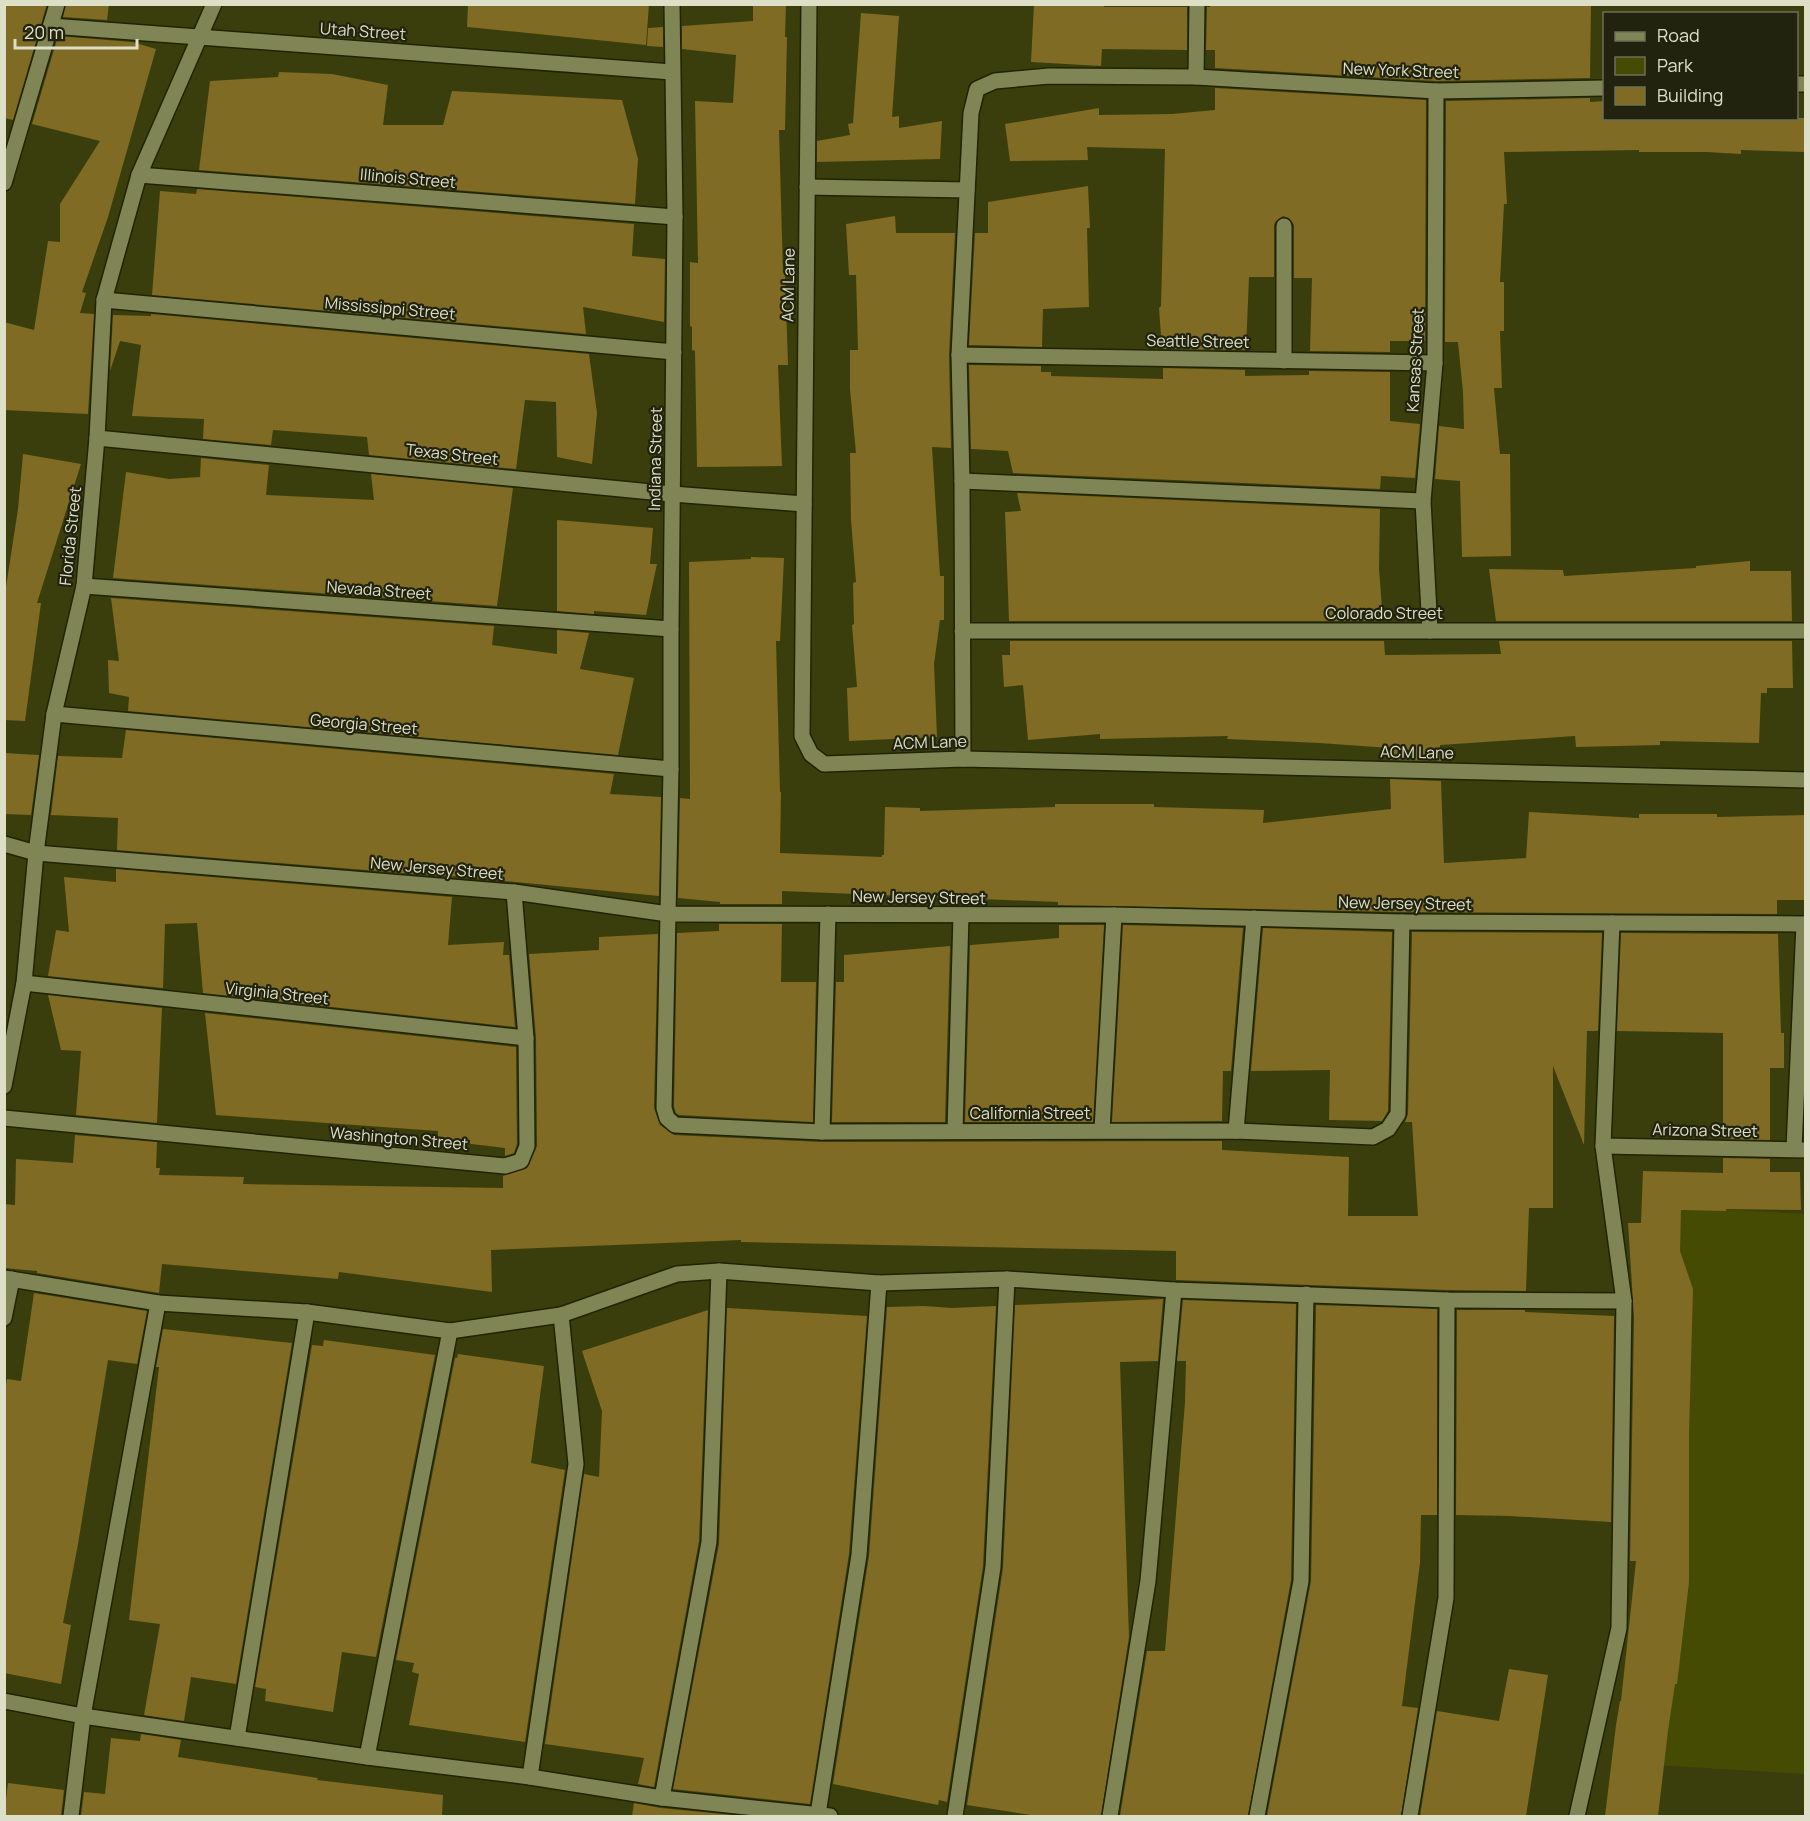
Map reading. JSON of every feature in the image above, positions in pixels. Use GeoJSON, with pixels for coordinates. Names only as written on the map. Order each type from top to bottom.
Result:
{"type":"FeatureCollection","features":[{"type":"Feature","properties":{"kind":"street"},"geometry":{"type":"LineString","coordinates":[[4,183],[57,4]]}},
{"type":"Feature","properties":{"kind":"street","name":"Florida Street"},"geometry":{"type":"LineString","coordinates":[[4,1086],[24,983],[36,853],[54,714],[84,586],[97,438],[104,300],[140,175],[214,4]]}},
{"type":"Feature","properties":{"kind":"street","name":"Indiana Street"},"geometry":{"type":"LineString","coordinates":[[668,914],[672,769],[675,217],[672,4]]}},
{"type":"Feature","properties":{"kind":"street","name":"ACM Lane"},"geometry":{"type":"LineString","coordinates":[[809,4],[802,736],[811,754],[824,764],[963,759],[1806,780]]}},
{"type":"Feature","properties":{"kind":"street"},"geometry":{"type":"LineString","coordinates":[[1196,76],[1197,4]]}},
{"type":"Feature","properties":{"kind":"street","name":"Utah Street"},"geometry":{"type":"LineString","coordinates":[[51,26],[672,72]]}},
{"type":"Feature","properties":{"kind":"street","name":"New York Street"},"geometry":{"type":"LineString","coordinates":[[967,190],[971,113],[977,89],[995,81],[1049,76],[1196,76],[1436,91],[1603,88]]}},
{"type":"Feature","properties":{"kind":"street","name":"Kansas Street"},"geometry":{"type":"LineString","coordinates":[[1430,631],[1423,501],[1435,363],[1436,91]]}},
{"type":"Feature","properties":{"kind":"street","name":"Illinois Street"},"geometry":{"type":"LineString","coordinates":[[140,175],[675,217]]}},
{"type":"Feature","properties":{"kind":"street"},"geometry":{"type":"LineString","coordinates":[[807,187],[967,190],[959,355],[963,759]]}},
{"type":"Feature","properties":{"kind":"street"},"geometry":{"type":"LineString","coordinates":[[1284,226],[1284,361]]}},
{"type":"Feature","properties":{"kind":"street","name":"Mississippi Street"},"geometry":{"type":"LineString","coordinates":[[104,300],[674,352]]}},
{"type":"Feature","properties":{"kind":"street","name":"Seattle Street"},"geometry":{"type":"LineString","coordinates":[[959,355],[1435,363]]}},
{"type":"Feature","properties":{"kind":"street","name":"Texas Street"},"geometry":{"type":"LineString","coordinates":[[97,438],[672,494],[804,504]]}},
{"type":"Feature","properties":{"kind":"street"},"geometry":{"type":"LineString","coordinates":[[962,481],[1423,501]]}},
{"type":"Feature","properties":{"kind":"street","name":"Nevada Street"},"geometry":{"type":"LineString","coordinates":[[84,586],[671,629]]}},
{"type":"Feature","properties":{"kind":"street","name":"Colorado Street"},"geometry":{"type":"LineString","coordinates":[[962,631],[1806,631]]}},
{"type":"Feature","properties":{"kind":"street","name":"Georgia Street"},"geometry":{"type":"LineString","coordinates":[[54,714],[672,769]]}},
{"type":"Feature","properties":{"kind":"street","name":"New Jersey Street"},"geometry":{"type":"LineString","coordinates":[[4,844],[36,853],[514,892],[668,914],[1114,915],[1402,922],[1805,924]]}},
{"type":"Feature","properties":{"kind":"street","name":"Washington Street"},"geometry":{"type":"LineString","coordinates":[[4,1118],[505,1166],[520,1161],[527,1146],[526,1038],[514,892]]}},
{"type":"Feature","properties":{"kind":"street","name":"California Street"},"geometry":{"type":"LineString","coordinates":[[668,914],[664,1108],[667,1118],[675,1125],[822,1132],[1236,1131],[1373,1137],[1388,1129],[1398,1114],[1402,922]]}},
{"type":"Feature","properties":{"kind":"street"},"geometry":{"type":"LineString","coordinates":[[822,1132],[828,914]]}},
{"type":"Feature","properties":{"kind":"street"},"geometry":{"type":"LineString","coordinates":[[955,1131],[961,915]]}},
{"type":"Feature","properties":{"kind":"street"},"geometry":{"type":"LineString","coordinates":[[1102,1130],[1114,915]]}},
{"type":"Feature","properties":{"kind":"street"},"geometry":{"type":"LineString","coordinates":[[1236,1131],[1254,918]]}},
{"type":"Feature","properties":{"kind":"street"},"geometry":{"type":"LineString","coordinates":[[1577,1816],[1619,1628],[1624,1301],[1603,1146],[1612,923]]}},
{"type":"Feature","properties":{"kind":"street"},"geometry":{"type":"LineString","coordinates":[[1800,1149],[1805,924]]}},
{"type":"Feature","properties":{"kind":"street","name":"Virginia Street"},"geometry":{"type":"LineString","coordinates":[[24,983],[526,1038]]}},
{"type":"Feature","properties":{"kind":"street","name":"Arizona Street"},"geometry":{"type":"LineString","coordinates":[[1603,1146],[1800,1149]]}},
{"type":"Feature","properties":{"kind":"street"},"geometry":{"type":"LineString","coordinates":[[4,1318],[8,1279],[158,1303],[307,1312],[450,1331],[561,1315],[677,1274],[719,1271],[879,1283],[1007,1279],[1174,1290],[1447,1300],[1624,1301]]}},
{"type":"Feature","properties":{"kind":"street"},"geometry":{"type":"LineString","coordinates":[[662,1798],[709,1542],[719,1271]]}},
{"type":"Feature","properties":{"kind":"street"},"geometry":{"type":"LineString","coordinates":[[955,1816],[993,1567],[1007,1279]]}},
{"type":"Feature","properties":{"kind":"street"},"geometry":{"type":"LineString","coordinates":[[4,1701],[83,1716],[530,1777],[662,1798],[824,1815],[859,1555],[879,1283]]}},
{"type":"Feature","properties":{"kind":"street"},"geometry":{"type":"LineString","coordinates":[[1110,1816],[1148,1581],[1174,1290]]}},
{"type":"Feature","properties":{"kind":"street"},"geometry":{"type":"LineString","coordinates":[[1257,1816],[1301,1581],[1306,1294]]}},
{"type":"Feature","properties":{"kind":"street"},"geometry":{"type":"LineString","coordinates":[[1410,1816],[1446,1598],[1447,1300]]}},
{"type":"Feature","properties":{"kind":"street"},"geometry":{"type":"LineString","coordinates":[[71,1816],[83,1716],[158,1303]]}},
{"type":"Feature","properties":{"kind":"street"},"geometry":{"type":"LineString","coordinates":[[237,1738],[307,1312]]}},
{"type":"Feature","properties":{"kind":"street"},"geometry":{"type":"LineString","coordinates":[[530,1777],[576,1464],[561,1315]]}},
{"type":"Feature","properties":{"kind":"street"},"geometry":{"type":"LineString","coordinates":[[367,1756],[450,1331]]}},
{"type":"Feature","properties":{"kind":"green space"},"geometry":{"type":"Polygon","coordinates":[[[1666,1206],[1805,1214],[1805,1774],[1639,1764],[1666,1206]]]}},
{"type":"Feature","properties":{"kind":"building"},"geometry":{"type":"Polygon","coordinates":[[[4,4],[47,4],[13,120],[4,118],[4,4]]]}},
{"type":"Feature","properties":{"kind":"building"},"geometry":{"type":"Polygon","coordinates":[[[66,4],[109,4],[107,20],[63,17],[66,4]]]}},
{"type":"Feature","properties":{"kind":"building"},"geometry":{"type":"Polygon","coordinates":[[[468,4],[649,4],[646,45],[467,27],[468,4]]]}},
{"type":"Feature","properties":{"kind":"building"},"geometry":{"type":"Polygon","coordinates":[[[753,4],[786,4],[785,130],[779,130],[788,365],[778,365],[782,466],[697,467],[695,351],[692,350],[692,327],[690,326],[690,262],[698,263],[695,101],[733,103],[736,55],[682,49],[682,26],[753,21],[753,4]]]}},
{"type":"Feature","properties":{"kind":"building"},"geometry":{"type":"Polygon","coordinates":[[[1034,4],[1187,7],[1187,50],[1102,49],[1101,66],[1031,62],[1034,4]]]}},
{"type":"Feature","properties":{"kind":"building"},"geometry":{"type":"Polygon","coordinates":[[[1210,4],[1591,4],[1590,78],[1436,81],[1215,68],[1215,50],[1206,50],[1207,7],[1210,7],[1210,4]]]}},
{"type":"Feature","properties":{"kind":"building"},"geometry":{"type":"Polygon","coordinates":[[[861,13],[899,16],[892,117],[899,116],[899,128],[942,121],[940,159],[817,162],[817,141],[850,135],[848,124],[853,123],[861,13]]]}},
{"type":"Feature","properties":{"kind":"building"},"geometry":{"type":"Polygon","coordinates":[[[663,27],[663,47],[647,46],[648,28],[663,27]]]}},
{"type":"Feature","properties":{"kind":"building"},"geometry":{"type":"Polygon","coordinates":[[[58,36],[132,42],[156,49],[108,217],[82,292],[86,293],[80,313],[94,314],[88,414],[4,410],[4,322],[34,330],[48,241],[60,242],[60,204],[100,141],[32,124],[58,36]]]}},
{"type":"Feature","properties":{"kind":"building"},"geometry":{"type":"Polygon","coordinates":[[[279,72],[332,74],[388,85],[383,125],[443,125],[452,91],[622,100],[638,159],[635,204],[199,170],[210,81],[278,77],[279,72]]]}},
{"type":"Feature","properties":{"kind":"building"},"geometry":{"type":"Polygon","coordinates":[[[1215,88],[1426,100],[1425,341],[1390,341],[1390,352],[1310,351],[1312,278],[1294,278],[1294,225],[1289,218],[1283,216],[1274,225],[1274,277],[1249,277],[1246,350],[1162,349],[1159,308],[1161,306],[1165,149],[1087,147],[1088,160],[1010,161],[1005,124],[1099,108],[1099,115],[1172,114],[1215,110],[1215,88]]]}},
{"type":"Feature","properties":{"kind":"building"},"geometry":{"type":"Polygon","coordinates":[[[1590,98],[1590,102],[1603,101],[1603,120],[1798,120],[1798,118],[1806,118],[1806,152],[1741,150],[1741,154],[1639,152],[1639,150],[1504,152],[1507,204],[1504,204],[1500,282],[1504,282],[1504,331],[1500,331],[1502,388],[1494,388],[1500,454],[1510,454],[1511,556],[1462,557],[1460,481],[1435,479],[1439,426],[1464,429],[1458,342],[1445,342],[1446,101],[1590,98]]]}},
{"type":"Feature","properties":{"kind":"building"},"geometry":{"type":"Polygon","coordinates":[[[1088,186],[1089,307],[1043,309],[1042,347],[969,345],[975,233],[988,233],[988,202],[1088,186]]]}},
{"type":"Feature","properties":{"kind":"building"},"geometry":{"type":"Polygon","coordinates":[[[197,189],[634,224],[632,256],[665,259],[664,322],[583,307],[586,334],[152,295],[160,191],[196,194],[197,189]]]}},
{"type":"Feature","properties":{"kind":"building"},"geometry":{"type":"Polygon","coordinates":[[[895,216],[896,233],[955,233],[949,355],[951,448],[932,447],[940,576],[944,576],[944,620],[940,620],[934,664],[937,737],[849,741],[847,688],[857,687],[852,625],[854,624],[853,583],[856,582],[851,520],[850,453],[856,453],[850,389],[850,350],[858,350],[856,275],[849,275],[846,224],[895,216]]]}},
{"type":"Feature","properties":{"kind":"building"},"geometry":{"type":"Polygon","coordinates":[[[151,314],[589,354],[597,413],[592,464],[557,457],[556,402],[525,400],[516,469],[369,455],[367,437],[273,430],[271,445],[203,439],[204,419],[132,416],[141,345],[120,341],[110,371],[113,315],[151,316],[151,314]]]}},
{"type":"Feature","properties":{"kind":"building"},"geometry":{"type":"Polygon","coordinates":[[[969,365],[1041,366],[1041,372],[1051,372],[1051,376],[1163,379],[1163,368],[1245,370],[1245,376],[1309,375],[1309,371],[1390,372],[1390,421],[1420,424],[1415,478],[1381,476],[1380,489],[1013,473],[1008,451],[971,449],[969,365]]]}},
{"type":"Feature","properties":{"kind":"building"},"geometry":{"type":"Polygon","coordinates":[[[23,454],[81,464],[37,603],[41,603],[25,721],[4,720],[4,600],[18,509],[23,454]]]}},
{"type":"Feature","properties":{"kind":"building"},"geometry":{"type":"Polygon","coordinates":[[[201,458],[269,465],[266,495],[374,500],[371,474],[513,488],[497,606],[113,578],[126,472],[169,479],[200,477],[201,458]]]}},
{"type":"Feature","properties":{"kind":"building"},"geometry":{"type":"Polygon","coordinates":[[[1017,493],[1380,509],[1379,569],[1383,621],[1009,621],[1005,512],[1021,511],[1017,493]]]}},
{"type":"Feature","properties":{"kind":"building"},"geometry":{"type":"Polygon","coordinates":[[[557,520],[653,528],[650,564],[657,564],[646,615],[557,611],[557,520]]]}},
{"type":"Feature","properties":{"kind":"building"},"geometry":{"type":"Polygon","coordinates":[[[751,557],[784,558],[780,641],[776,641],[781,792],[780,853],[882,857],[884,855],[885,807],[920,808],[920,811],[1055,807],[1055,804],[1154,804],[1154,807],[1264,810],[1263,823],[1391,809],[1390,779],[1441,781],[1444,863],[1526,858],[1529,812],[1639,818],[1639,814],[1717,814],[1717,817],[1806,815],[1806,900],[1777,900],[1777,914],[1402,912],[1058,905],[1058,902],[782,891],[782,904],[720,904],[720,902],[678,898],[680,798],[690,799],[689,562],[751,559],[751,557]]]}},
{"type":"Feature","properties":{"kind":"building"},"geometry":{"type":"Polygon","coordinates":[[[1750,561],[1750,571],[1791,571],[1792,621],[1496,621],[1489,569],[1563,570],[1564,576],[1696,568],[1696,566],[1750,561]]]}},
{"type":"Feature","properties":{"kind":"building"},"geometry":{"type":"Polygon","coordinates":[[[111,598],[494,626],[492,645],[557,654],[557,630],[589,633],[580,669],[634,678],[618,755],[128,711],[129,697],[109,693],[108,660],[119,661],[111,598]]]}},
{"type":"Feature","properties":{"kind":"building"},"geometry":{"type":"Polygon","coordinates":[[[1010,641],[1384,641],[1385,655],[1501,654],[1499,641],[1792,641],[1793,688],[1767,688],[1767,693],[1761,693],[1759,743],[1660,741],[1660,745],[1576,747],[1575,736],[1440,745],[1441,761],[1390,760],[1390,748],[1227,739],[1228,736],[1100,739],[1100,734],[1028,740],[1023,685],[1004,687],[1002,655],[1010,655],[1010,641]]]}},
{"type":"Feature","properties":{"kind":"building"},"geometry":{"type":"Polygon","coordinates":[[[126,730],[614,774],[610,794],[661,797],[659,896],[453,876],[117,850],[118,818],[51,815],[58,756],[122,758],[126,730]]]}},
{"type":"Feature","properties":{"kind":"building"},"geometry":{"type":"Polygon","coordinates":[[[4,753],[39,755],[31,815],[4,814],[4,753]]]}},
{"type":"Feature","properties":{"kind":"building"},"geometry":{"type":"Polygon","coordinates":[[[116,869],[452,897],[448,945],[504,942],[503,955],[509,955],[515,1027],[203,993],[197,923],[165,924],[163,988],[48,976],[56,930],[69,932],[64,877],[116,882],[116,869]]]}},
{"type":"Feature","properties":{"kind":"building"},"geometry":{"type":"Polygon","coordinates":[[[719,924],[782,924],[781,982],[816,982],[813,1122],[676,1113],[674,1107],[677,933],[719,931],[719,924]]]}},
{"type":"Feature","properties":{"kind":"building"},"geometry":{"type":"Polygon","coordinates":[[[1059,925],[1104,925],[1093,1122],[965,1122],[970,945],[1059,938],[1059,925]]]}},
{"type":"Feature","properties":{"kind":"building"},"geometry":{"type":"Polygon","coordinates":[[[1123,925],[1243,928],[1231,1071],[1223,1071],[1222,1121],[1112,1122],[1123,925]]]}},
{"type":"Feature","properties":{"kind":"building"},"geometry":{"type":"Polygon","coordinates":[[[1263,928],[1392,932],[1388,1111],[1382,1121],[1329,1120],[1330,1070],[1251,1071],[1263,928]]]}},
{"type":"Feature","properties":{"kind":"building"},"geometry":{"type":"Polygon","coordinates":[[[1412,932],[1602,933],[1598,1031],[1587,1031],[1584,1145],[1553,1066],[1553,1208],[1529,1208],[1526,1291],[1176,1280],[1176,1251],[741,1242],[741,1240],[491,1250],[492,1292],[339,1272],[338,1279],[162,1264],[159,1293],[37,1273],[37,1271],[4,1268],[4,1204],[15,1205],[16,1159],[73,1163],[75,1135],[157,1142],[156,1168],[160,1168],[159,1175],[244,1177],[243,1184],[503,1188],[503,1176],[527,1168],[537,1146],[536,1038],[529,954],[599,950],[599,937],[658,934],[654,1108],[660,1125],[674,1135],[822,1142],[1222,1141],[1222,1150],[1349,1157],[1348,1216],[1418,1216],[1412,1122],[1405,1122],[1408,1114],[1412,932]]]}},
{"type":"Feature","properties":{"kind":"building"},"geometry":{"type":"Polygon","coordinates":[[[1621,933],[1778,934],[1784,1068],[1770,1068],[1770,1140],[1723,1139],[1723,1033],[1617,1031],[1621,933]]]}},
{"type":"Feature","properties":{"kind":"building"},"geometry":{"type":"Polygon","coordinates":[[[950,946],[945,1122],[832,1122],[836,982],[844,982],[844,955],[950,946]]]}},
{"type":"Feature","properties":{"kind":"building"},"geometry":{"type":"Polygon","coordinates":[[[48,995],[162,1008],[157,1123],[76,1115],[81,1051],[61,1050],[48,995]]]}},
{"type":"Feature","properties":{"kind":"building"},"geometry":{"type":"Polygon","coordinates":[[[205,1013],[516,1047],[517,1144],[514,1153],[505,1156],[505,1148],[438,1140],[438,1131],[216,1115],[205,1013]]]}},
{"type":"Feature","properties":{"kind":"building"},"geometry":{"type":"Polygon","coordinates":[[[1723,1158],[1770,1159],[1770,1172],[1800,1172],[1801,1210],[1681,1210],[1680,1251],[1693,1289],[1689,1434],[1689,1582],[1677,1684],[1675,1684],[1668,1731],[1658,1816],[1605,1816],[1621,1701],[1636,1561],[1630,1561],[1634,1317],[1628,1223],[1641,1223],[1643,1171],[1723,1173],[1723,1158]]]}},
{"type":"Feature","properties":{"kind":"building"},"geometry":{"type":"Polygon","coordinates":[[[34,1293],[147,1311],[137,1364],[108,1360],[63,1623],[71,1625],[61,1684],[4,1673],[4,1397],[7,1379],[21,1381],[34,1293]]]}},
{"type":"Feature","properties":{"kind":"building"},"geometry":{"type":"Polygon","coordinates":[[[1163,1299],[1158,1361],[1120,1362],[1129,1637],[1101,1816],[1037,1816],[967,1805],[1003,1568],[1015,1305],[1163,1299]]]}},
{"type":"Feature","properties":{"kind":"building"},"geometry":{"type":"Polygon","coordinates":[[[1183,1300],[1296,1304],[1291,1580],[1248,1816],[1120,1816],[1147,1651],[1165,1651],[1185,1402],[1186,1361],[1177,1361],[1183,1300]]]}},
{"type":"Feature","properties":{"kind":"building"},"geometry":{"type":"Polygon","coordinates":[[[1316,1305],[1437,1309],[1437,1515],[1421,1515],[1420,1563],[1402,1706],[1418,1708],[1401,1816],[1267,1816],[1311,1581],[1316,1305]]]}},
{"type":"Feature","properties":{"kind":"building"},"geometry":{"type":"Polygon","coordinates":[[[996,1306],[983,1566],[947,1802],[939,1800],[938,1805],[833,1784],[869,1556],[887,1307],[952,1308],[996,1306]]]}},
{"type":"Feature","properties":{"kind":"building"},"geometry":{"type":"Polygon","coordinates":[[[727,1308],[867,1316],[849,1554],[810,1804],[673,1789],[719,1544],[727,1308]]]}},
{"type":"Feature","properties":{"kind":"building"},"geometry":{"type":"Polygon","coordinates":[[[708,1310],[699,1541],[654,1787],[638,1784],[644,1758],[545,1744],[584,1474],[599,1477],[602,1411],[582,1351],[708,1310]]]}},
{"type":"Feature","properties":{"kind":"building"},"geometry":{"type":"Polygon","coordinates":[[[1457,1310],[1525,1310],[1525,1312],[1614,1316],[1611,1522],[1456,1515],[1457,1310]]]}},
{"type":"Feature","properties":{"kind":"building"},"geometry":{"type":"Polygon","coordinates":[[[163,1329],[292,1343],[236,1684],[191,1677],[184,1721],[144,1715],[160,1624],[129,1620],[159,1367],[156,1367],[163,1329]]]}},
{"type":"Feature","properties":{"kind":"building"},"geometry":{"type":"Polygon","coordinates":[[[324,1340],[435,1355],[376,1657],[342,1652],[333,1712],[265,1701],[266,1689],[255,1687],[312,1345],[323,1346],[324,1340]]]}},
{"type":"Feature","properties":{"kind":"building"},"geometry":{"type":"Polygon","coordinates":[[[458,1354],[544,1366],[531,1463],[565,1470],[525,1742],[409,1725],[419,1674],[412,1672],[414,1663],[396,1660],[455,1358],[458,1354]]]}},
{"type":"Feature","properties":{"kind":"building"},"geometry":{"type":"Polygon","coordinates":[[[1509,1669],[1548,1675],[1526,1816],[1420,1816],[1437,1711],[1499,1721],[1509,1669]]]}},
{"type":"Feature","properties":{"kind":"building"},"geometry":{"type":"Polygon","coordinates":[[[141,1734],[181,1740],[178,1757],[318,1778],[317,1780],[443,1795],[442,1816],[81,1816],[84,1792],[105,1794],[111,1738],[140,1741],[141,1734]]]}},
{"type":"Feature","properties":{"kind":"building"},"geometry":{"type":"Polygon","coordinates":[[[8,1783],[64,1790],[61,1816],[4,1816],[8,1783]]]}},
{"type":"Feature","properties":{"kind":"building"},"geometry":{"type":"Polygon","coordinates":[[[634,1803],[661,1808],[743,1816],[632,1816],[634,1803]]]}}]}
